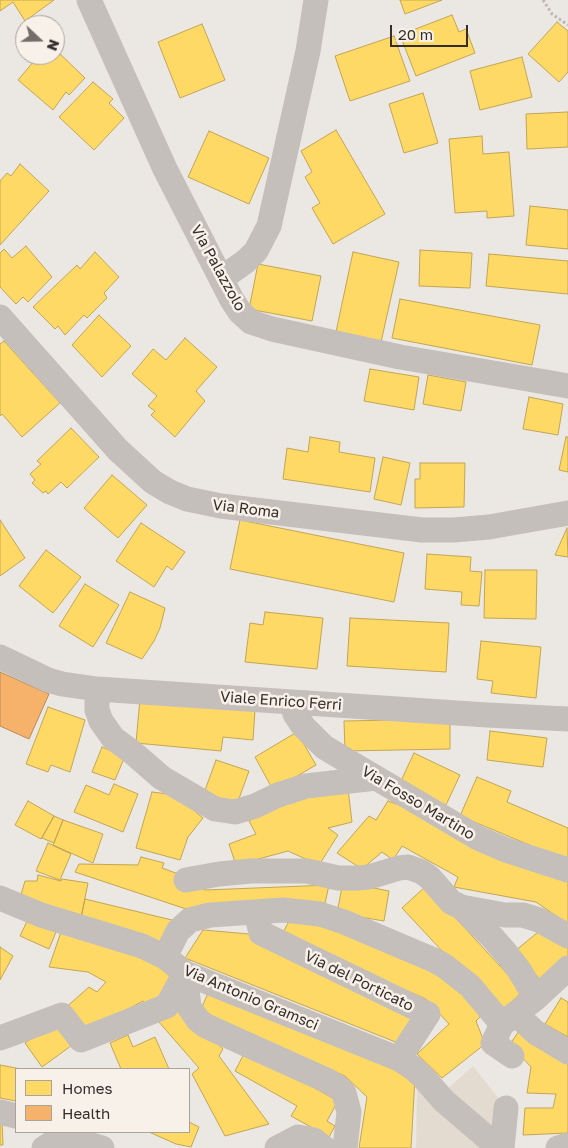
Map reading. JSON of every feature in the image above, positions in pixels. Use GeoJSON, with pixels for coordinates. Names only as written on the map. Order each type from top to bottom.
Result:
{"type":"FeatureCollection","features":[{"type":"Feature","properties":{"kind":"street","name":"Via Palazzolo"},"geometry":{"type":"LineString","coordinates":[[89,0],[165,169],[232,300],[240,312],[251,322],[260,326],[400,357],[568,386]]}},
{"type":"Feature","properties":{"kind":"street"},"geometry":{"type":"LineString","coordinates":[[221,279],[246,261],[256,251],[269,226],[308,51],[316,0]]}},
{"type":"Feature","properties":{"kind":"street","name":"Via Roma"},"geometry":{"type":"LineString","coordinates":[[0,317],[118,450],[153,482],[187,500],[215,506],[422,530],[490,527],[568,513]]}},
{"type":"Feature","properties":{"kind":"street","name":"Viale Enrico Ferri"},"geometry":{"type":"LineString","coordinates":[[0,657],[48,680],[97,689],[496,716],[568,719]]}},
{"type":"Feature","properties":{"kind":"street"},"geometry":{"type":"LineString","coordinates":[[97,689],[97,710],[101,721],[113,738],[162,778],[215,809],[234,812],[306,786],[376,778]]}},
{"type":"Feature","properties":{"kind":"street","name":"Via Fosso Martino"},"geometry":{"type":"LineString","coordinates":[[292,702],[295,714],[302,726],[318,742],[339,756],[478,838],[506,850],[568,870]]}},
{"type":"Feature","properties":{"kind":"street"},"geometry":{"type":"LineString","coordinates":[[186,880],[251,871],[307,872],[338,878],[358,878],[408,867],[422,872],[430,878],[492,937],[520,970],[536,998]]}},
{"type":"Feature","properties":{"kind":"street","name":"Via Antonio Gramsci"},"geometry":{"type":"LineString","coordinates":[[0,898],[41,915],[142,946],[165,958],[185,973],[399,1059],[424,1077],[437,1094],[500,1148]]}},
{"type":"Feature","properties":{"kind":"street"},"geometry":{"type":"LineString","coordinates":[[456,904],[505,915],[523,916],[539,920],[568,936]]}},
{"type":"Feature","properties":{"kind":"street"},"geometry":{"type":"LineString","coordinates":[[165,958],[178,931],[190,920],[210,915],[283,910],[320,914],[344,922],[436,961],[464,980],[509,1019],[568,1052]]}},
{"type":"Feature","properties":{"kind":"street","name":"Via del Porticato"},"geometry":{"type":"LineString","coordinates":[[256,912],[261,933],[428,1014],[399,1059]]}},
{"type":"Feature","properties":{"kind":"street"},"geometry":{"type":"LineString","coordinates":[[512,1056],[493,1043],[509,1019],[536,998],[568,968]]}},
{"type":"Feature","properties":{"kind":"street"},"geometry":{"type":"LineString","coordinates":[[0,1038],[62,1015],[81,1040],[167,1006],[185,973]]}},
{"type":"Feature","properties":{"kind":"street"},"geometry":{"type":"LineString","coordinates":[[185,973],[189,1007],[198,1020],[206,1026],[328,1080],[344,1093],[349,1112],[345,1148]]}},
{"type":"Feature","properties":{"kind":"street"},"geometry":{"type":"LineString","coordinates":[[500,1148],[506,1108]]}},
{"type":"Feature","properties":{"kind":"street"},"geometry":{"type":"LineString","coordinates":[[0,1112],[15,1116]]}},
{"type":"Feature","properties":{"kind":"street"},"geometry":{"type":"LineString","coordinates":[[44,1148],[68,1135],[102,1148]]}},
{"type":"Feature","properties":{"kind":"street"},"geometry":{"type":"LineString","coordinates":[[277,1148],[298,1137],[305,1137],[314,1140],[324,1148]]}},
{"type":"Feature","properties":{"kind":"street"},"geometry":{"type":"LineString","coordinates":[[558,1148],[568,1146]]}},
{"type":"Feature","properties":{"kind":"path"},"geometry":{"type":"LineString","coordinates":[[543,0],[552,14],[568,25]]}},
{"type":"Feature","properties":{"kind":"shaded area"},"geometry":{"type":"Polygon","coordinates":[[[473,1066],[506,1108],[502,1148],[416,1148],[417,1089],[446,1090],[473,1066]]]}},
{"type":"Feature","properties":{"kind":"building: Homes"},"geometry":{"type":"Polygon","coordinates":[[[0,0],[54,0],[33,15],[21,15],[13,2],[0,11],[0,0]]]}},
{"type":"Feature","properties":{"kind":"building: Homes"},"geometry":{"type":"Polygon","coordinates":[[[400,0],[442,0],[405,14],[400,0]]]}},
{"type":"Feature","properties":{"kind":"building: Homes"},"geometry":{"type":"Polygon","coordinates":[[[452,15],[459,32],[466,29],[475,53],[416,76],[400,35],[452,15]]]}},
{"type":"Feature","properties":{"kind":"building: Homes"},"geometry":{"type":"Polygon","coordinates":[[[557,22],[568,31],[568,72],[559,82],[528,54],[557,22]]]}},
{"type":"Feature","properties":{"kind":"building: Homes"},"geometry":{"type":"Polygon","coordinates":[[[202,24],[225,80],[180,98],[158,42],[202,24]]]}},
{"type":"Feature","properties":{"kind":"building: Homes"},"geometry":{"type":"Polygon","coordinates":[[[394,36],[410,81],[350,101],[335,56],[394,36]]]}},
{"type":"Feature","properties":{"kind":"building: Homes"},"geometry":{"type":"Polygon","coordinates":[[[522,57],[532,97],[480,110],[470,71],[522,57]]]}},
{"type":"Feature","properties":{"kind":"building: Homes"},"geometry":{"type":"Polygon","coordinates":[[[65,59],[85,78],[69,95],[66,92],[53,110],[18,80],[31,65],[65,65],[65,59]]]}},
{"type":"Feature","properties":{"kind":"building: Homes"},"geometry":{"type":"Polygon","coordinates":[[[93,82],[113,99],[109,103],[124,118],[94,150],[59,117],[93,82]]]}},
{"type":"Feature","properties":{"kind":"building: Homes"},"geometry":{"type":"Polygon","coordinates":[[[423,93],[438,143],[404,153],[389,104],[423,93]]]}},
{"type":"Feature","properties":{"kind":"building: Homes"},"geometry":{"type":"Polygon","coordinates":[[[568,112],[568,147],[527,149],[526,114],[568,112]]]}},
{"type":"Feature","properties":{"kind":"building: Homes"},"geometry":{"type":"Polygon","coordinates":[[[336,130],[385,214],[333,244],[312,208],[320,203],[305,177],[312,172],[301,151],[336,130]]]}},
{"type":"Feature","properties":{"kind":"building: Homes"},"geometry":{"type":"Polygon","coordinates":[[[209,131],[269,158],[249,204],[188,177],[209,131]]]}},
{"type":"Feature","properties":{"kind":"building: Homes"},"geometry":{"type":"Polygon","coordinates":[[[482,136],[483,154],[509,152],[514,216],[487,218],[487,211],[455,213],[449,139],[482,136]]]}},
{"type":"Feature","properties":{"kind":"building: Homes"},"geometry":{"type":"Polygon","coordinates":[[[20,164],[49,191],[0,245],[0,181],[7,173],[11,176],[20,164]]]}},
{"type":"Feature","properties":{"kind":"building: Homes"},"geometry":{"type":"Polygon","coordinates":[[[530,206],[568,210],[568,249],[526,245],[530,206]]]}},
{"type":"Feature","properties":{"kind":"building: Homes"},"geometry":{"type":"Polygon","coordinates":[[[26,246],[52,277],[28,302],[23,297],[16,304],[0,287],[0,253],[4,249],[12,258],[26,246]]]}},
{"type":"Feature","properties":{"kind":"building: Homes"},"geometry":{"type":"Polygon","coordinates":[[[420,250],[472,253],[470,288],[419,286],[420,250]]]}},
{"type":"Feature","properties":{"kind":"building: Homes"},"geometry":{"type":"Polygon","coordinates":[[[95,252],[119,277],[104,293],[107,298],[87,318],[84,315],[65,335],[58,326],[55,329],[33,307],[77,265],[80,269],[95,252]]]}},
{"type":"Feature","properties":{"kind":"building: Homes"},"geometry":{"type":"Polygon","coordinates":[[[353,252],[399,262],[381,342],[336,332],[353,252]]]}},
{"type":"Feature","properties":{"kind":"building: Homes"},"geometry":{"type":"Polygon","coordinates":[[[489,254],[568,261],[568,294],[486,286],[489,254]]]}},
{"type":"Feature","properties":{"kind":"building: Homes"},"geometry":{"type":"Polygon","coordinates":[[[258,264],[321,276],[312,321],[249,309],[258,264]]]}},
{"type":"Feature","properties":{"kind":"building: Homes"},"geometry":{"type":"Polygon","coordinates":[[[400,299],[540,325],[532,365],[392,338],[400,299]]]}},
{"type":"Feature","properties":{"kind":"building: Homes"},"geometry":{"type":"Polygon","coordinates":[[[99,315],[131,346],[102,377],[72,345],[99,315]]]}},
{"type":"Feature","properties":{"kind":"building: Homes"},"geometry":{"type":"Polygon","coordinates":[[[185,338],[217,367],[196,391],[205,401],[175,437],[151,415],[155,411],[148,406],[157,396],[132,374],[153,349],[166,360],[185,338]]]}},
{"type":"Feature","properties":{"kind":"building: Homes"},"geometry":{"type":"Polygon","coordinates":[[[4,341],[60,403],[22,437],[2,414],[0,416],[0,344],[4,341]]]}},
{"type":"Feature","properties":{"kind":"building: Homes"},"geometry":{"type":"Polygon","coordinates":[[[370,369],[419,377],[414,410],[364,401],[370,369]]]}},
{"type":"Feature","properties":{"kind":"building: Homes"},"geometry":{"type":"Polygon","coordinates":[[[428,375],[466,382],[461,411],[423,404],[428,375]]]}},
{"type":"Feature","properties":{"kind":"building: Homes"},"geometry":{"type":"Polygon","coordinates":[[[529,397],[563,404],[558,435],[523,429],[529,397]]]}},
{"type":"Feature","properties":{"kind":"building: Homes"},"geometry":{"type":"Polygon","coordinates":[[[71,428],[99,457],[67,488],[61,482],[48,494],[46,491],[43,493],[32,483],[35,480],[30,474],[41,464],[37,461],[71,428]]]}},
{"type":"Feature","properties":{"kind":"building: Homes"},"geometry":{"type":"Polygon","coordinates":[[[310,437],[340,442],[339,452],[375,458],[370,492],[283,479],[287,448],[308,452],[310,437]]]}},
{"type":"Feature","properties":{"kind":"building: Homes"},"geometry":{"type":"Polygon","coordinates":[[[566,437],[568,437],[568,472],[559,470],[566,437]]]}},
{"type":"Feature","properties":{"kind":"building: Homes"},"geometry":{"type":"Polygon","coordinates":[[[383,457],[410,463],[401,505],[374,499],[383,457]]]}},
{"type":"Feature","properties":{"kind":"building: Homes"},"geometry":{"type":"Polygon","coordinates":[[[420,463],[465,463],[464,507],[415,508],[415,479],[420,479],[420,463]]]}},
{"type":"Feature","properties":{"kind":"building: Homes"},"geometry":{"type":"Polygon","coordinates":[[[112,475],[147,505],[118,538],[84,508],[112,475]]]}},
{"type":"Feature","properties":{"kind":"building: Homes"},"geometry":{"type":"Polygon","coordinates":[[[0,520],[25,558],[0,576],[0,520]]]}},
{"type":"Feature","properties":{"kind":"building: Homes"},"geometry":{"type":"Polygon","coordinates":[[[240,520],[404,553],[394,602],[230,569],[240,520]]]}},
{"type":"Feature","properties":{"kind":"building: Homes"},"geometry":{"type":"Polygon","coordinates":[[[141,523],[185,552],[172,570],[167,566],[154,587],[116,561],[141,523]]]}},
{"type":"Feature","properties":{"kind":"building: Homes"},"geometry":{"type":"Polygon","coordinates":[[[567,528],[568,557],[555,555],[567,528]]]}},
{"type":"Feature","properties":{"kind":"building: Homes"},"geometry":{"type":"Polygon","coordinates":[[[46,550],[81,577],[53,613],[19,586],[46,550]]]}},
{"type":"Feature","properties":{"kind":"building: Homes"},"geometry":{"type":"Polygon","coordinates":[[[427,554],[471,557],[470,571],[482,572],[479,606],[461,605],[462,592],[425,589],[427,554]]]}},
{"type":"Feature","properties":{"kind":"building: Homes"},"geometry":{"type":"Polygon","coordinates":[[[485,570],[537,570],[536,619],[484,618],[485,570]]]}},
{"type":"Feature","properties":{"kind":"building: Homes"},"geometry":{"type":"Polygon","coordinates":[[[85,584],[119,605],[93,647],[59,626],[85,584]]]}},
{"type":"Feature","properties":{"kind":"building: Homes"},"geometry":{"type":"Polygon","coordinates":[[[130,592],[165,608],[160,628],[142,659],[106,643],[130,592]]]}},
{"type":"Feature","properties":{"kind":"building: Homes"},"geometry":{"type":"Polygon","coordinates":[[[265,612],[323,618],[317,669],[245,662],[250,623],[263,625],[265,612]]]}},
{"type":"Feature","properties":{"kind":"building: Homes"},"geometry":{"type":"Polygon","coordinates":[[[350,618],[449,623],[446,672],[347,666],[350,618]]]}},
{"type":"Feature","properties":{"kind":"building: Homes"},"geometry":{"type":"Polygon","coordinates":[[[481,641],[541,647],[536,698],[491,693],[493,681],[477,679],[481,641]]]}},
{"type":"Feature","properties":{"kind":"building: Homes"},"geometry":{"type":"Polygon","coordinates":[[[140,699],[255,710],[253,740],[223,737],[221,751],[136,743],[140,699]]]}},
{"type":"Feature","properties":{"kind":"building: Homes"},"geometry":{"type":"Polygon","coordinates":[[[48,707],[85,720],[70,772],[51,765],[48,772],[26,764],[48,707]]]}},
{"type":"Feature","properties":{"kind":"building: Homes"},"geometry":{"type":"Polygon","coordinates":[[[450,719],[450,749],[345,751],[344,721],[450,719]]]}},
{"type":"Feature","properties":{"kind":"building: Homes"},"geometry":{"type":"Polygon","coordinates":[[[490,731],[547,738],[543,767],[487,760],[490,731]]]}},
{"type":"Feature","properties":{"kind":"building: Homes"},"geometry":{"type":"Polygon","coordinates":[[[297,732],[316,765],[273,790],[255,757],[297,732]]]}},
{"type":"Feature","properties":{"kind":"building: Homes"},"geometry":{"type":"Polygon","coordinates":[[[102,747],[125,756],[115,780],[92,772],[102,747]]]}},
{"type":"Feature","properties":{"kind":"building: Homes"},"geometry":{"type":"Polygon","coordinates":[[[414,753],[460,775],[446,805],[400,783],[414,753]]]}},
{"type":"Feature","properties":{"kind":"building: Homes"},"geometry":{"type":"Polygon","coordinates":[[[216,760],[249,771],[237,804],[204,793],[216,760]]]}},
{"type":"Feature","properties":{"kind":"building: Homes"},"geometry":{"type":"Polygon","coordinates":[[[477,777],[511,791],[507,802],[568,828],[568,861],[460,816],[477,777]]]}},
{"type":"Feature","properties":{"kind":"building: Homes"},"geometry":{"type":"Polygon","coordinates":[[[114,784],[138,794],[123,832],[74,812],[86,785],[109,795],[114,784]]]}},
{"type":"Feature","properties":{"kind":"building: Homes"},"geometry":{"type":"Polygon","coordinates":[[[348,789],[352,822],[328,828],[338,835],[319,865],[288,851],[236,865],[229,844],[256,834],[249,821],[293,795],[348,789]]]}},
{"type":"Feature","properties":{"kind":"building: Homes"},"geometry":{"type":"Polygon","coordinates":[[[152,792],[175,795],[203,818],[188,837],[180,860],[136,848],[152,792]]]}},
{"type":"Feature","properties":{"kind":"building: Homes"},"geometry":{"type":"Polygon","coordinates":[[[28,801],[54,816],[41,839],[15,825],[28,801]]]}},
{"type":"Feature","properties":{"kind":"building: Homes"},"geometry":{"type":"Polygon","coordinates":[[[388,801],[423,814],[568,882],[568,924],[536,902],[454,887],[458,877],[402,846],[393,860],[382,852],[362,869],[337,853],[369,816],[376,820],[388,801]]]}},
{"type":"Feature","properties":{"kind":"building: Homes"},"geometry":{"type":"Polygon","coordinates":[[[54,816],[63,820],[54,843],[42,838],[54,816]]]}},
{"type":"Feature","properties":{"kind":"building: Homes"},"geometry":{"type":"Polygon","coordinates":[[[63,820],[103,834],[93,863],[53,845],[63,820]]]}},
{"type":"Feature","properties":{"kind":"building: Homes"},"geometry":{"type":"Polygon","coordinates":[[[48,843],[71,854],[60,880],[36,871],[48,843]]]}},
{"type":"Feature","properties":{"kind":"building: Homes"},"geometry":{"type":"Polygon","coordinates":[[[141,857],[164,863],[162,868],[181,875],[179,881],[206,890],[329,885],[324,908],[201,914],[75,872],[79,864],[138,865],[141,857]]]}},
{"type":"Feature","properties":{"kind":"building: Homes"},"geometry":{"type":"Polygon","coordinates":[[[38,875],[61,881],[62,879],[88,883],[81,918],[18,905],[25,881],[37,881],[38,875]]]}},
{"type":"Feature","properties":{"kind":"building: Homes"},"geometry":{"type":"Polygon","coordinates":[[[343,882],[389,891],[384,921],[337,913],[343,882]]]}},
{"type":"Feature","properties":{"kind":"building: Homes"},"geometry":{"type":"Polygon","coordinates":[[[426,886],[523,991],[500,1013],[402,908],[426,886]]]}},
{"type":"Feature","properties":{"kind":"building: Homes"},"geometry":{"type":"Polygon","coordinates":[[[85,899],[176,921],[163,948],[81,918],[85,899]]]}},
{"type":"Feature","properties":{"kind":"building: Homes"},"geometry":{"type":"Polygon","coordinates":[[[30,915],[58,927],[49,949],[20,936],[30,915]]]}},
{"type":"Feature","properties":{"kind":"building: Homes"},"geometry":{"type":"Polygon","coordinates":[[[292,916],[323,921],[451,980],[483,1014],[476,1021],[485,1044],[442,1078],[417,1054],[449,1024],[426,999],[281,936],[292,916]]]}},
{"type":"Feature","properties":{"kind":"building: Homes"},"geometry":{"type":"Polygon","coordinates":[[[543,928],[568,945],[568,960],[542,982],[515,951],[543,928]]]}},
{"type":"Feature","properties":{"kind":"building: Homes"},"geometry":{"type":"Polygon","coordinates":[[[203,930],[249,934],[419,1017],[403,1045],[185,958],[203,930]]]}},
{"type":"Feature","properties":{"kind":"building: Homes"},"geometry":{"type":"Polygon","coordinates":[[[61,932],[151,955],[174,982],[148,1007],[143,1001],[84,1033],[63,1010],[89,987],[97,992],[106,982],[88,972],[49,967],[61,932]]]}},
{"type":"Feature","properties":{"kind":"building: Homes"},"geometry":{"type":"Polygon","coordinates":[[[0,947],[13,956],[0,980],[0,947]]]}},
{"type":"Feature","properties":{"kind":"building: Homes"},"geometry":{"type":"Polygon","coordinates":[[[208,993],[415,1078],[411,1148],[359,1148],[367,1097],[345,1076],[200,1012],[208,993]]]}},
{"type":"Feature","properties":{"kind":"building: Homes"},"geometry":{"type":"Polygon","coordinates":[[[561,998],[568,1002],[568,1037],[545,1024],[561,998]]]}},
{"type":"Feature","properties":{"kind":"building: Homes"},"geometry":{"type":"Polygon","coordinates":[[[177,1005],[223,1049],[219,1056],[269,1124],[225,1136],[192,1074],[199,1068],[158,1021],[177,1005]]]}},
{"type":"Feature","properties":{"kind":"building: Homes"},"geometry":{"type":"Polygon","coordinates":[[[58,1019],[75,1043],[42,1067],[25,1043],[58,1019]]]}},
{"type":"Feature","properties":{"kind":"building: Homes"},"geometry":{"type":"Polygon","coordinates":[[[519,1031],[568,1060],[568,1133],[523,1135],[525,1108],[553,1108],[556,1094],[527,1093],[531,1067],[510,1044],[519,1031]]]}},
{"type":"Feature","properties":{"kind":"building: Homes"},"geometry":{"type":"Polygon","coordinates":[[[128,1035],[133,1047],[155,1037],[169,1068],[121,1068],[110,1043],[128,1035]]]}},
{"type":"Feature","properties":{"kind":"building: Homes"},"geometry":{"type":"Polygon","coordinates":[[[246,1050],[338,1101],[327,1121],[335,1126],[329,1137],[291,1116],[297,1106],[235,1071],[246,1050]]]}},
{"type":"Feature","properties":{"kind":"building: Homes"},"geometry":{"type":"Polygon","coordinates":[[[0,1065],[16,1068],[15,1101],[0,1098],[0,1065]]]}},
{"type":"Feature","properties":{"kind":"building: Homes"},"geometry":{"type":"Polygon","coordinates":[[[0,1120],[2,1120],[3,1145],[0,1145],[0,1120]]]}},
{"type":"Feature","properties":{"kind":"building: Homes"},"geometry":{"type":"Polygon","coordinates":[[[190,1122],[199,1127],[191,1147],[176,1144],[151,1133],[190,1133],[190,1122]]]}},
{"type":"Feature","properties":{"kind":"building: Health"},"geometry":{"type":"Polygon","coordinates":[[[0,672],[49,694],[29,739],[0,726],[0,672]]]}}]}
